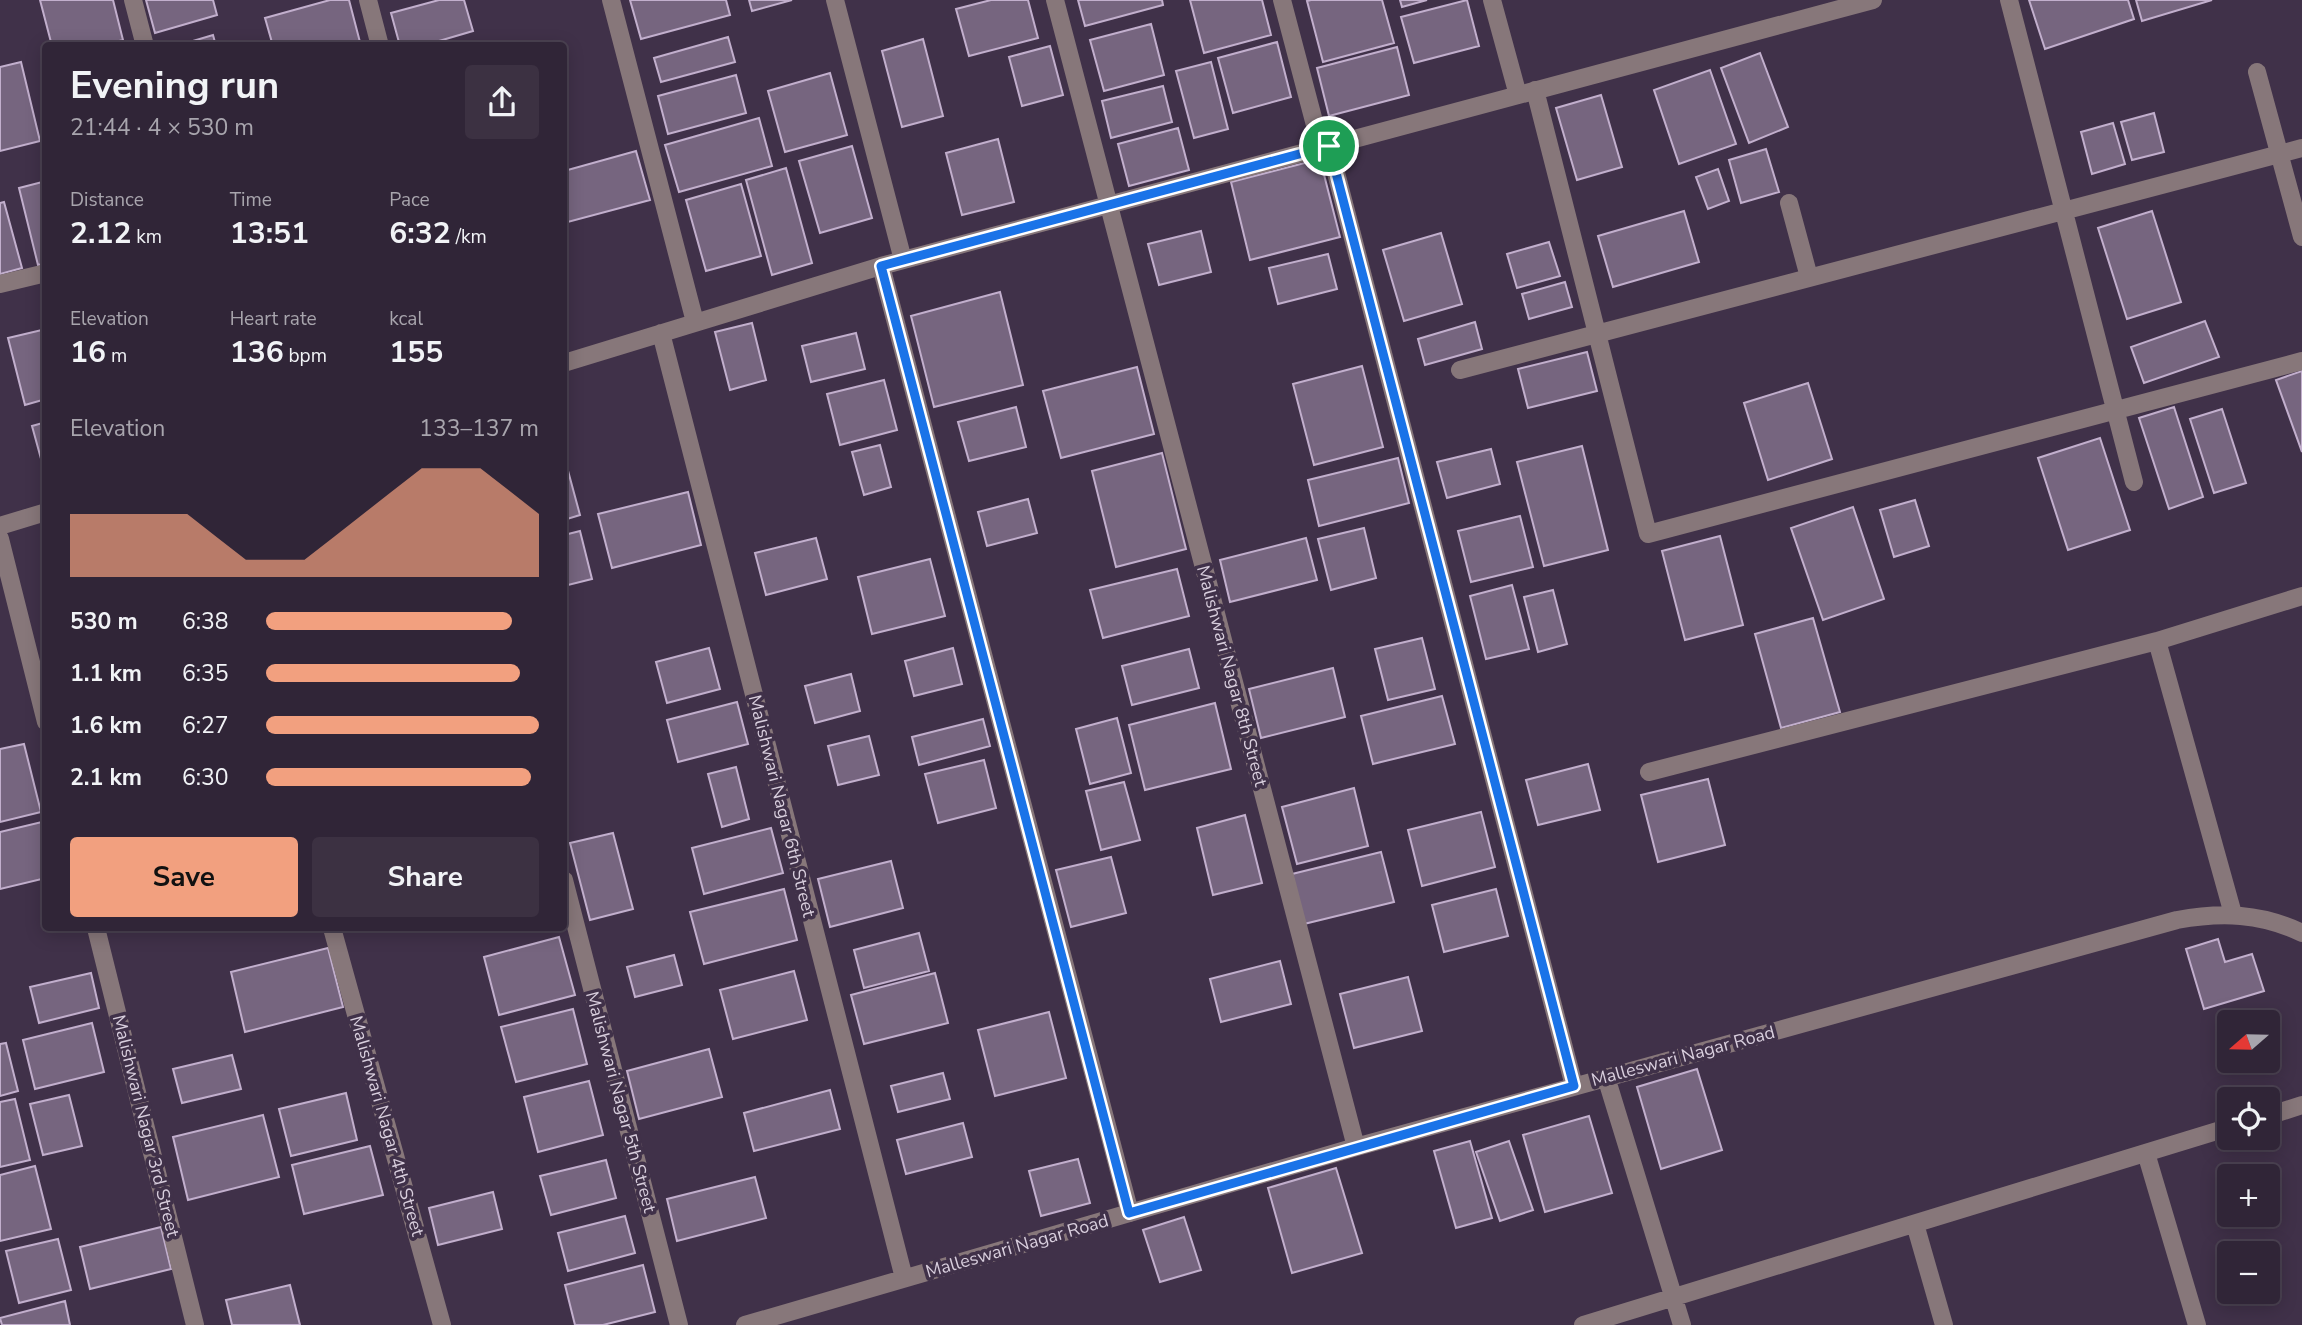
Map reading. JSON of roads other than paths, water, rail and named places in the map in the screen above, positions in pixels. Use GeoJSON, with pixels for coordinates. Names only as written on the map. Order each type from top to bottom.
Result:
{"type":"FeatureCollection","features":[{"type":"Feature","properties":{"kind":"street"},"geometry":{"type":"LineString","coordinates":[[133,0],[144,42]]}},
{"type":"Feature","properties":{"kind":"street"},"geometry":{"type":"LineString","coordinates":[[368,0],[379,42]]}},
{"type":"Feature","properties":{"kind":"street"},"geometry":{"type":"LineString","coordinates":[[611,0],[695,322]]}},
{"type":"Feature","properties":{"kind":"street"},"geometry":{"type":"LineString","coordinates":[[835,0],[903,260]]}},
{"type":"Feature","properties":{"kind":"street","name":"Malishwari Nagar 8th Street"},"geometry":{"type":"LineString","coordinates":[[1055,0],[1356,1147]]}},
{"type":"Feature","properties":{"kind":"street"},"geometry":{"type":"LineString","coordinates":[[1282,0],[1325,147],[1574,1086]]}},
{"type":"Feature","properties":{"kind":"street"},"geometry":{"type":"LineString","coordinates":[[1492,0],[1526,93],[1597,334],[1648,534],[2302,361]]}},
{"type":"Feature","properties":{"kind":"street"},"geometry":{"type":"LineString","coordinates":[[567,362],[881,266],[1873,0]]}},
{"type":"Feature","properties":{"kind":"street"},"geometry":{"type":"LineString","coordinates":[[2009,0],[2134,482]]}},
{"type":"Feature","properties":{"kind":"street"},"geometry":{"type":"LineString","coordinates":[[2257,72],[2302,237]]}},
{"type":"Feature","properties":{"kind":"street"},"geometry":{"type":"LineString","coordinates":[[1460,370],[2302,148]]}},
{"type":"Feature","properties":{"kind":"street"},"geometry":{"type":"LineString","coordinates":[[1788,203],[1809,277]]}},
{"type":"Feature","properties":{"kind":"street"},"geometry":{"type":"LineString","coordinates":[[881,266],[1129,1213]]}},
{"type":"Feature","properties":{"kind":"street"},"geometry":{"type":"LineString","coordinates":[[0,284],[42,274]]}},
{"type":"Feature","properties":{"kind":"street","name":"Malishwari Nagar 6th Street"},"geometry":{"type":"LineString","coordinates":[[661,333],[904,1278]]}},
{"type":"Feature","properties":{"kind":"street"},"geometry":{"type":"LineString","coordinates":[[0,526],[42,513]]}},
{"type":"Feature","properties":{"kind":"street"},"geometry":{"type":"LineString","coordinates":[[0,539],[42,706]]}},
{"type":"Feature","properties":{"kind":"street"},"geometry":{"type":"LineString","coordinates":[[1649,772],[2157,641],[2302,596]]}},
{"type":"Feature","properties":{"kind":"street"},"geometry":{"type":"LineString","coordinates":[[2157,641],[2233,914]]}},
{"type":"Feature","properties":{"kind":"street","name":"Malishwari Nagar 5th Street"},"geometry":{"type":"LineString","coordinates":[[567,892],[679,1325]]}},
{"type":"Feature","properties":{"kind":"street","name":"Malleswari Nagar Road"},"geometry":{"type":"LineString","coordinates":[[745,1325],[1356,1147],[2176,920],[2207,914],[2233,914],[2265,919],[2302,933]]}},
{"type":"Feature","properties":{"kind":"street","name":"Malishwari Nagar 3rd Street"},"geometry":{"type":"LineString","coordinates":[[97,931],[195,1325]]}},
{"type":"Feature","properties":{"kind":"street","name":"Malishwari Nagar 4th Street"},"geometry":{"type":"LineString","coordinates":[[333,931],[442,1325]]}},
{"type":"Feature","properties":{"kind":"street"},"geometry":{"type":"LineString","coordinates":[[1606,1077],[1682,1325]]}},
{"type":"Feature","properties":{"kind":"street"},"geometry":{"type":"LineString","coordinates":[[2280,1112],[2302,1105]]}},
{"type":"Feature","properties":{"kind":"street"},"geometry":{"type":"LineString","coordinates":[[1583,1325],[2217,1131]]}},
{"type":"Feature","properties":{"kind":"street"},"geometry":{"type":"LineString","coordinates":[[2146,1153],[2197,1325]]}},
{"type":"Feature","properties":{"kind":"street"},"geometry":{"type":"LineString","coordinates":[[1915,1224],[1944,1325]]}}]}
